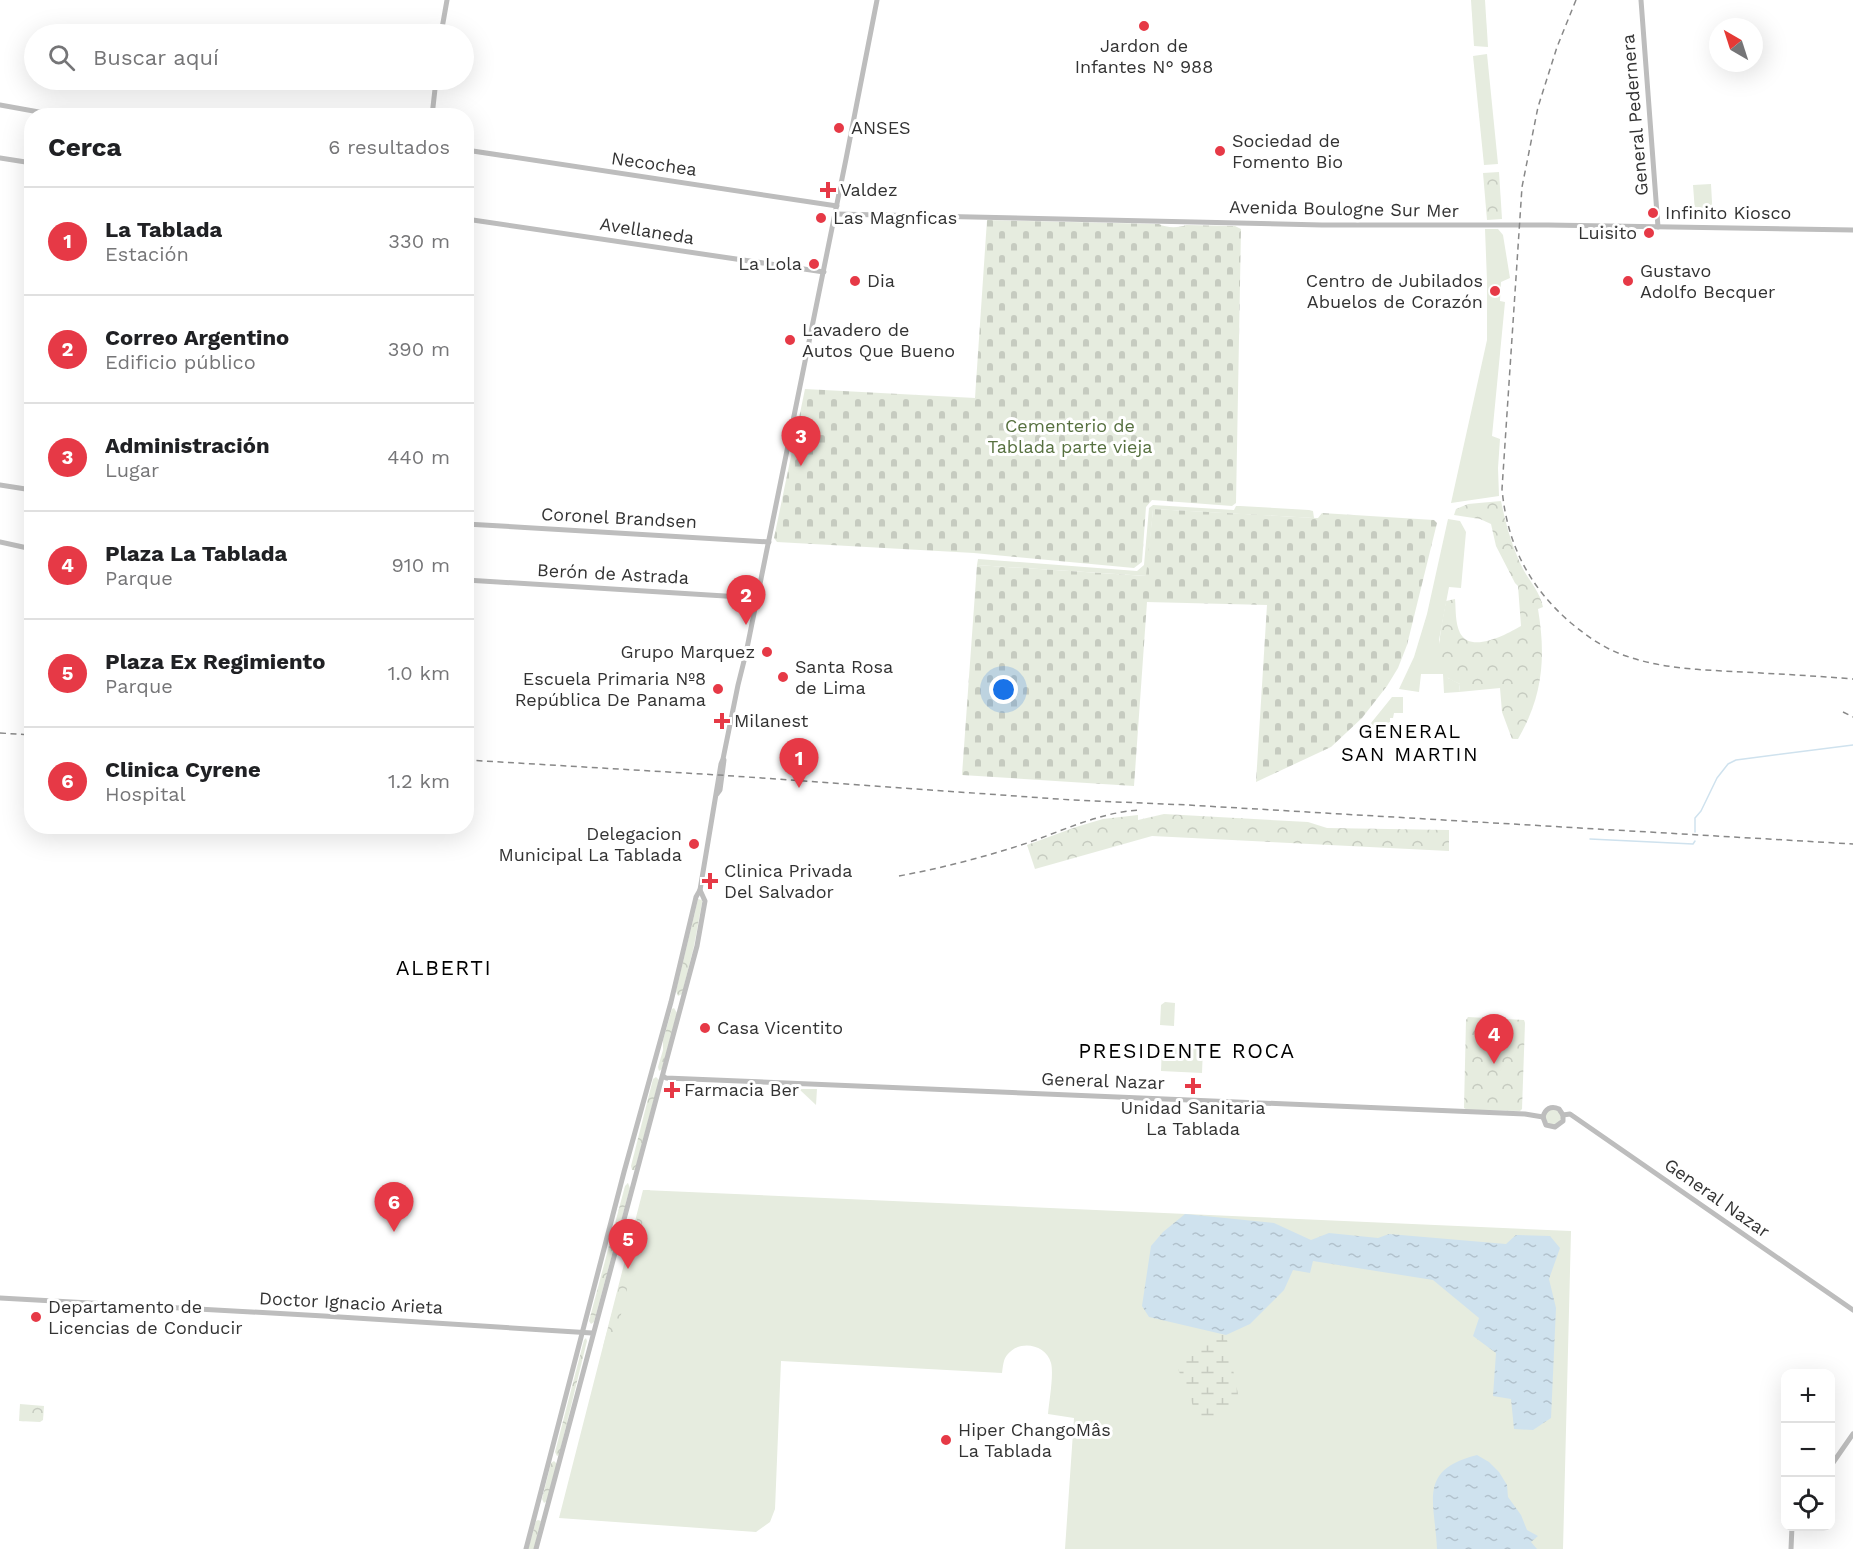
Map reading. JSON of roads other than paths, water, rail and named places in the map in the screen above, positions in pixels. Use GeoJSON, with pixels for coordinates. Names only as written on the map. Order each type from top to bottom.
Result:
{"type":"FeatureCollection","features":[{"type":"Feature","properties":{"kind":"street"},"geometry":{"type":"LineString","coordinates":[[443,24],[447,0]]}},
{"type":"Feature","properties":{"kind":"street"},"geometry":{"type":"LineString","coordinates":[[526,1549],[668,1014],[696,897],[700,891],[717,795],[718,777],[769,542],[877,0]]}},
{"type":"Feature","properties":{"kind":"street","name":"General Pedernera"},"geometry":{"type":"LineString","coordinates":[[1641,0],[1658,227]]}},
{"type":"Feature","properties":{"kind":"street"},"geometry":{"type":"LineString","coordinates":[[433,108],[435,90]]}},
{"type":"Feature","properties":{"kind":"street"},"geometry":{"type":"LineString","coordinates":[[0,105],[24,109]]}},
{"type":"Feature","properties":{"kind":"street","name":"Necochea"},"geometry":{"type":"LineString","coordinates":[[474,151],[837,206]]}},
{"type":"Feature","properties":{"kind":"street"},"geometry":{"type":"LineString","coordinates":[[0,158],[24,162]]}},
{"type":"Feature","properties":{"kind":"street","name":"Avenida Boulogne Sur Mer"},"geometry":{"type":"LineString","coordinates":[[836,214],[1322,225],[1853,230]]}},
{"type":"Feature","properties":{"kind":"street","name":"Avellaneda"},"geometry":{"type":"LineString","coordinates":[[474,220],[824,272]]}},
{"type":"Feature","properties":{"kind":"street"},"geometry":{"type":"LineString","coordinates":[[0,485],[24,489]]}},
{"type":"Feature","properties":{"kind":"street","name":"Coronel Brandsen"},"geometry":{"type":"LineString","coordinates":[[474,524],[769,542]]}},
{"type":"Feature","properties":{"kind":"street"},"geometry":{"type":"LineString","coordinates":[[0,542],[24,547]]}},
{"type":"Feature","properties":{"kind":"street","name":"Berón de Astrada"},"geometry":{"type":"LineString","coordinates":[[474,580],[757,598]]}},
{"type":"Feature","properties":{"kind":"street"},"geometry":{"type":"LineString","coordinates":[[536,1549],[697,946],[705,901],[700,891]]}},
{"type":"Feature","properties":{"kind":"street","name":"General Nazar"},"geometry":{"type":"LineString","coordinates":[[663,1076],[666,1078],[1051,1095],[1154,1097],[1525,1114],[1543,1117]]}},
{"type":"Feature","properties":{"kind":"street"},"geometry":{"type":"LineString","coordinates":[[1553,1107],[1560,1109],[1563,1115],[1561,1124],[1555,1128],[1546,1125],[1543,1117],[1546,1110],[1553,1107]]}},
{"type":"Feature","properties":{"kind":"street","name":"General Nazar"},"geometry":{"type":"LineString","coordinates":[[1563,1115],[1570,1114],[1853,1310]]}},
{"type":"Feature","properties":{"kind":"street","name":"Doctor Ignacio Arieta"},"geometry":{"type":"LineString","coordinates":[[0,1298],[592,1333]]}},
{"type":"Feature","properties":{"kind":"street"},"geometry":{"type":"LineString","coordinates":[[1835,1460],[1853,1434]]}},
{"type":"Feature","properties":{"kind":"street"},"geometry":{"type":"LineString","coordinates":[[1791,1549],[1792,1531]]}},
{"type":"Feature","properties":{"kind":"water"},"geometry":{"type":"Polygon","coordinates":[[[1185,1214],[1274,1223],[1311,1240],[1329,1233],[1378,1238],[1389,1234],[1506,1244],[1516,1235],[1550,1236],[1560,1248],[1549,1279],[1556,1308],[1551,1418],[1533,1430],[1514,1429],[1511,1399],[1493,1396],[1496,1353],[1473,1336],[1479,1318],[1433,1280],[1313,1261],[1310,1273],[1293,1270],[1284,1290],[1250,1324],[1226,1335],[1149,1317],[1142,1306],[1151,1246],[1163,1232],[1185,1214]]]}},
{"type":"Feature","properties":{"kind":"water"},"geometry":{"type":"Polygon","coordinates":[[[1477,1455],[1499,1472],[1507,1485],[1508,1497],[1521,1515],[1527,1530],[1538,1536],[1531,1542],[1537,1549],[1437,1549],[1433,1502],[1437,1479],[1445,1469],[1458,1461],[1477,1455]]]}},
{"type":"Feature","properties":{"kind":"waterway"},"geometry":{"type":"LineString","coordinates":[[1695,832],[1695,818],[1701,811],[1717,778],[1728,764],[1736,760],[1853,745]]}},
{"type":"Feature","properties":{"kind":"waterway"},"geometry":{"type":"LineString","coordinates":[[1590,839],[1693,844],[1695,841]]}},
{"type":"Feature","properties":{"kind":"railway"},"geometry":{"type":"LineString","coordinates":[[1576,0],[1557,47],[1538,107],[1522,187],[1502,489],[1509,528],[1515,546],[1532,579],[1556,609],[1590,638],[1618,653],[1654,664],[1684,668],[1853,679]]}},
{"type":"Feature","properties":{"kind":"railway"},"geometry":{"type":"LineString","coordinates":[[1843,712],[1853,717]]}},
{"type":"Feature","properties":{"kind":"railway"},"geometry":{"type":"LineString","coordinates":[[0,733],[24,734]]}},
{"type":"Feature","properties":{"kind":"railway"},"geometry":{"type":"LineString","coordinates":[[474,760],[1072,800],[1853,844]]}},
{"type":"Feature","properties":{"kind":"railway"},"geometry":{"type":"LineString","coordinates":[[899,876],[995,853],[1111,814],[1141,810]]}},
{"type":"Feature","properties":{"kind":"place","name":"Jardon de Infantes N° 988"},"geometry":{"type":"Point","coordinates":[1144,26]}},
{"type":"Feature","properties":{"kind":"place","name":"ANSES"},"geometry":{"type":"Point","coordinates":[839,128]}},
{"type":"Feature","properties":{"kind":"place","name":"Sociedad de Fomento Bio"},"geometry":{"type":"Point","coordinates":[1220,151]}},
{"type":"Feature","properties":{"kind":"place","name":"Valdez"},"geometry":{"type":"Point","coordinates":[828,190]}},
{"type":"Feature","properties":{"kind":"place","name":"Infinito Kiosco"},"geometry":{"type":"Point","coordinates":[1653,213]}},
{"type":"Feature","properties":{"kind":"place","name":"Las Magnficas"},"geometry":{"type":"Point","coordinates":[821,218]}},
{"type":"Feature","properties":{"kind":"place","name":"Luisito"},"geometry":{"type":"Point","coordinates":[1649,233]}},
{"type":"Feature","properties":{"kind":"place","name":"La Lola"},"geometry":{"type":"Point","coordinates":[814,264]}},
{"type":"Feature","properties":{"kind":"place","name":"Dia"},"geometry":{"type":"Point","coordinates":[855,281]}},
{"type":"Feature","properties":{"kind":"place","name":"Gustavo Adolfo Becquer"},"geometry":{"type":"Point","coordinates":[1628,281]}},
{"type":"Feature","properties":{"kind":"place","name":"Centro de Jubilados Abuelos de Corazón"},"geometry":{"type":"Point","coordinates":[1495,291]}},
{"type":"Feature","properties":{"kind":"place","name":"Lavadero de Autos Que Bueno"},"geometry":{"type":"Point","coordinates":[790,340]}},
{"type":"Feature","properties":{"kind":"place","name":"Administración"},"geometry":{"type":"Point","coordinates":[801,466]}},
{"type":"Feature","properties":{"kind":"place","name":"Correo Argentino"},"geometry":{"type":"Point","coordinates":[746,625]}},
{"type":"Feature","properties":{"kind":"place","name":"Grupo Marquez"},"geometry":{"type":"Point","coordinates":[767,652]}},
{"type":"Feature","properties":{"kind":"place","name":"Santa Rosa de Lima"},"geometry":{"type":"Point","coordinates":[783,677]}},
{"type":"Feature","properties":{"kind":"place","name":"Escuela Primaria Nº8 República De Panama"},"geometry":{"type":"Point","coordinates":[718,689]}},
{"type":"Feature","properties":{"kind":"place","name":"Milanest"},"geometry":{"type":"Point","coordinates":[722,721]}},
{"type":"Feature","properties":{"kind":"place","name":"La Tablada"},"geometry":{"type":"Point","coordinates":[799,788]}},
{"type":"Feature","properties":{"kind":"place","name":"Delegacion Municipal La Tablada"},"geometry":{"type":"Point","coordinates":[694,844]}},
{"type":"Feature","properties":{"kind":"place","name":"Clinica Privada Del Salvador"},"geometry":{"type":"Point","coordinates":[710,881]}},
{"type":"Feature","properties":{"kind":"place","name":"Casa Vicentito"},"geometry":{"type":"Point","coordinates":[705,1028]}},
{"type":"Feature","properties":{"kind":"place","name":"Plaza La Tablada"},"geometry":{"type":"Point","coordinates":[1494,1064]}},
{"type":"Feature","properties":{"kind":"place","name":"Unidad Sanitaria La Tablada"},"geometry":{"type":"Point","coordinates":[1193,1086]}},
{"type":"Feature","properties":{"kind":"place","name":"Farmacia Ber"},"geometry":{"type":"Point","coordinates":[672,1090]}},
{"type":"Feature","properties":{"kind":"place","name":"Clinica Cyrene"},"geometry":{"type":"Point","coordinates":[394,1232]}},
{"type":"Feature","properties":{"kind":"place","name":"Plaza Ex Regimiento"},"geometry":{"type":"Point","coordinates":[628,1269]}},
{"type":"Feature","properties":{"kind":"place","name":"Departamento de Licencias de Conducir"},"geometry":{"type":"Point","coordinates":[36,1317]}},
{"type":"Feature","properties":{"kind":"place","name":"Hiper ChangoMâs La Tablada"},"geometry":{"type":"Point","coordinates":[946,1440]}},
{"type":"Feature","properties":{"kind":"district","name":"GENERAL SAN MARTIN"},"geometry":{"type":"Point","coordinates":[1410,742]}},
{"type":"Feature","properties":{"kind":"district","name":"ALBERTI"},"geometry":{"type":"Point","coordinates":[444,968]}},
{"type":"Feature","properties":{"kind":"district","name":"PRESIDENTE ROCA"},"geometry":{"type":"Point","coordinates":[1187,1051]}},
{"type":"Feature","properties":{"kind":"park label","name":"Cementerio de Tablada parte vieja"},"geometry":{"type":"Point","coordinates":[1070,436]}}]}
